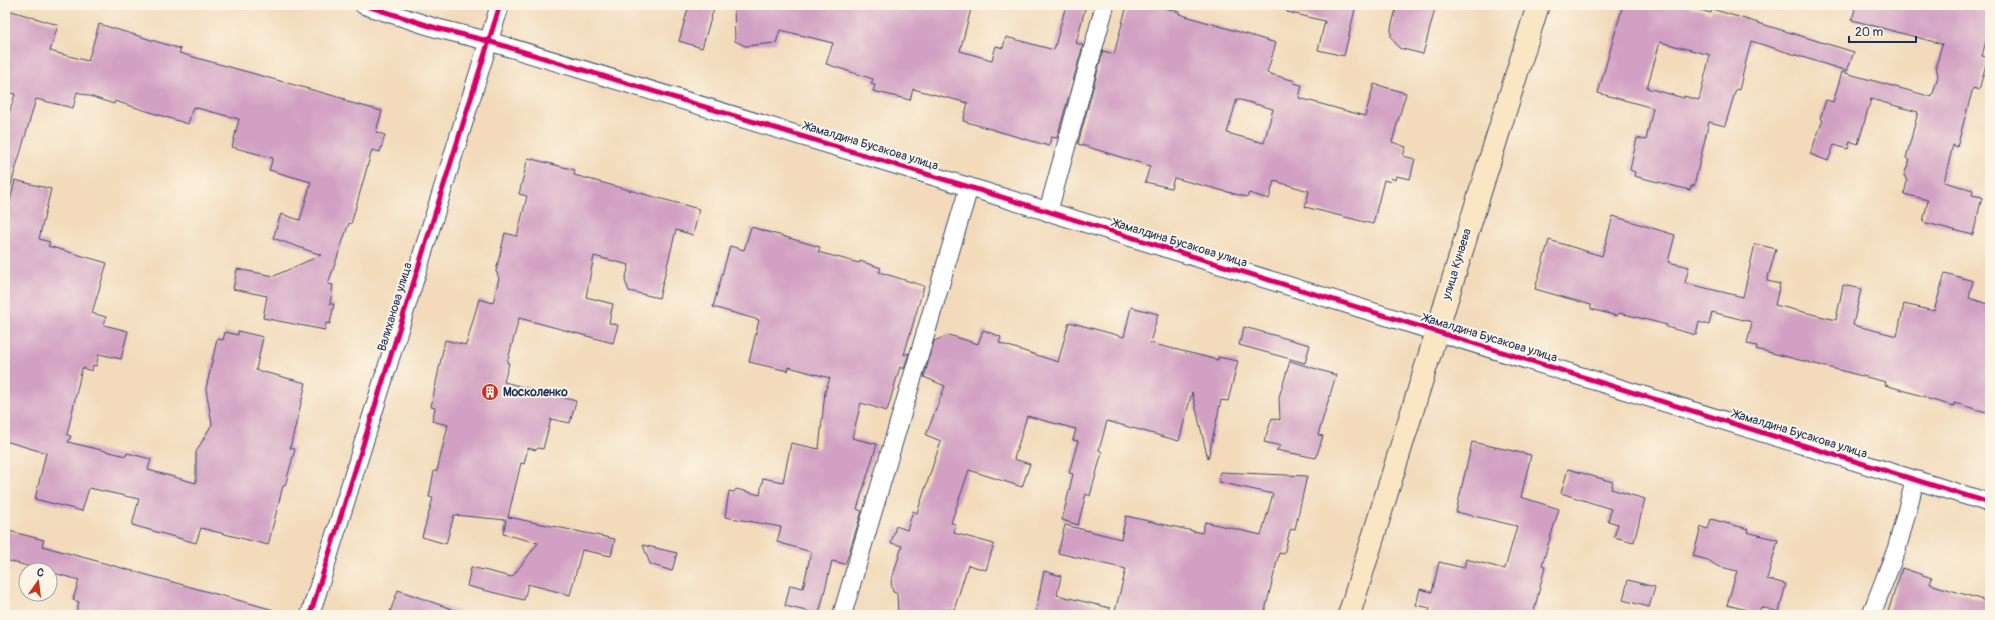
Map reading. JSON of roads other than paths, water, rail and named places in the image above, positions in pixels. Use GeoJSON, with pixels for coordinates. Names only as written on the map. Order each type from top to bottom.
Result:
{"type":"FeatureCollection","features":[{"type":"Feature","properties":{"kind":"main road","name":"улица Кунаева"},"geometry":{"type":"LineString","coordinates":[[1349,615],[1538,5]]}},
{"type":"Feature","properties":{"kind":"street","name":"Жамалдина Бусакова улица"},"geometry":{"type":"LineString","coordinates":[[364,5],[436,28],[488,40],[969,187],[1990,503]]}},
{"type":"Feature","properties":{"kind":"street","name":"Валиханова улица"},"geometry":{"type":"LineString","coordinates":[[310,615],[500,5]]}},
{"type":"Feature","properties":{"kind":"street"},"geometry":{"type":"LineString","coordinates":[[1048,212],[1105,5]]}},
{"type":"Feature","properties":{"kind":"street"},"geometry":{"type":"LineString","coordinates":[[842,615],[969,187]]}},
{"type":"Feature","properties":{"kind":"street"},"geometry":{"type":"LineString","coordinates":[[1871,615],[1897,548],[1915,480]]}},
{"type":"Feature","properties":{"kind":"place","name":"Москоленко"},"geometry":{"type":"Point","coordinates":[490,392]}}]}
